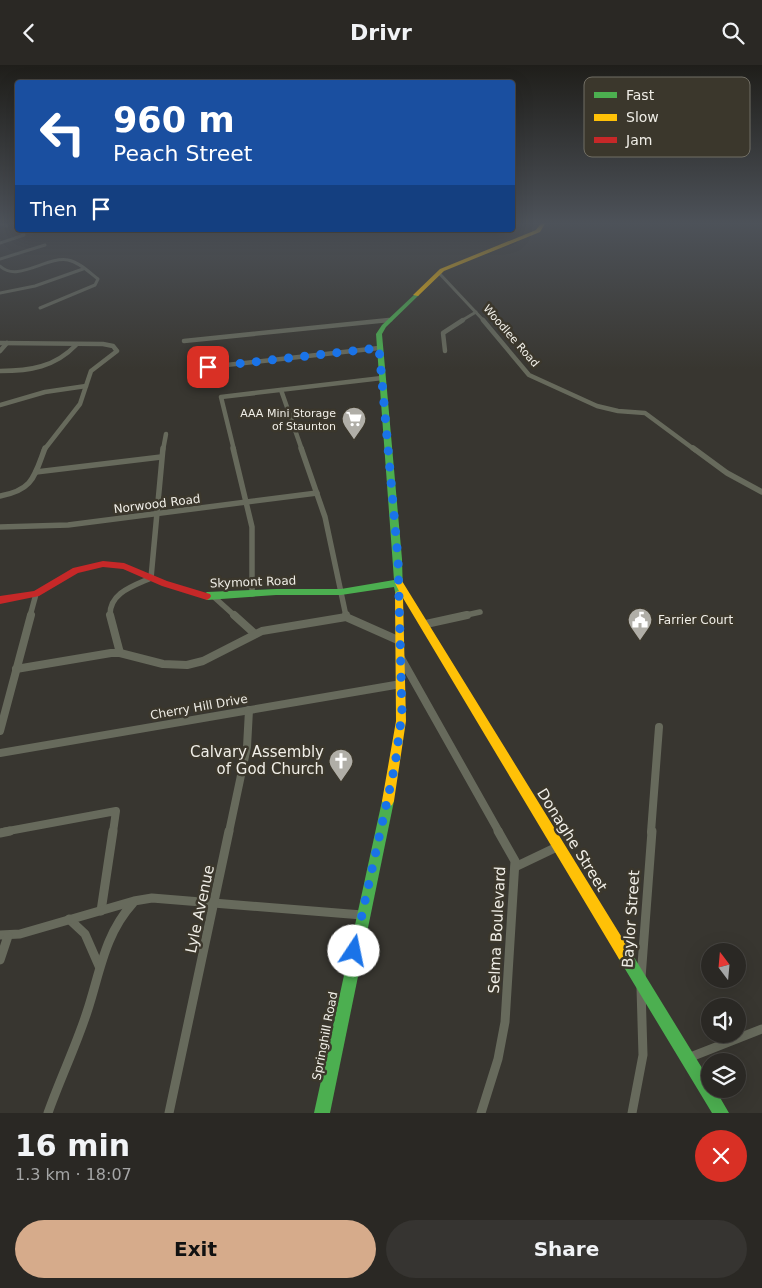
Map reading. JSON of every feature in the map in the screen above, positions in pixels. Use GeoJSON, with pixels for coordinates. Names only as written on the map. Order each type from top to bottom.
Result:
{"type":"FeatureCollection","features":[{"type":"Feature","properties":{"kind":"street"},"geometry":{"type":"LineString","coordinates":[[4,271],[21,271]]}},
{"type":"Feature","properties":{"kind":"street"},"geometry":{"type":"LineString","coordinates":[[0,293],[34,287],[78,271]]}},
{"type":"Feature","properties":{"kind":"street"},"geometry":{"type":"LineString","coordinates":[[40,309],[97,283],[98,279],[86,271]]}},
{"type":"Feature","properties":{"kind":"street","name":"Springhill Road"},"geometry":{"type":"LineString","coordinates":[[322,1113],[398,750],[402,713],[399,583],[379,348],[380,333],[442,271]]}},
{"type":"Feature","properties":{"kind":"street","name":"Woodlee Road"},"geometry":{"type":"LineString","coordinates":[[439,273],[476,311],[531,376],[602,408],[645,413],[727,473],[762,492]]}},
{"type":"Feature","properties":{"kind":"street"},"geometry":{"type":"LineString","coordinates":[[446,351],[442,333],[476,311]]}},
{"type":"Feature","properties":{"kind":"street"},"geometry":{"type":"LineString","coordinates":[[184,341],[391,320]]}},
{"type":"Feature","properties":{"kind":"street"},"geometry":{"type":"LineString","coordinates":[[0,343],[106,344],[116,350],[112,357],[91,370],[76,411],[45,448],[31,483],[25,489],[12,495],[0,496]]}},
{"type":"Feature","properties":{"kind":"street"},"geometry":{"type":"LineString","coordinates":[[0,351],[7,343]]}},
{"type":"Feature","properties":{"kind":"street"},"geometry":{"type":"LineString","coordinates":[[0,371],[22,371],[51,365],[65,358],[76,345]]}},
{"type":"Feature","properties":{"kind":"street"},"geometry":{"type":"LineString","coordinates":[[208,367],[379,348]]}},
{"type":"Feature","properties":{"kind":"street"},"geometry":{"type":"LineString","coordinates":[[252,594],[252,531],[220,397],[382,378]]}},
{"type":"Feature","properties":{"kind":"street"},"geometry":{"type":"LineString","coordinates":[[0,405],[45,392],[86,387]]}},
{"type":"Feature","properties":{"kind":"street"},"geometry":{"type":"LineString","coordinates":[[281,390],[325,517],[346,617]]}},
{"type":"Feature","properties":{"kind":"street"},"geometry":{"type":"LineString","coordinates":[[120,653],[109,618],[112,601],[121,591],[151,578],[160,457],[166,434]]}},
{"type":"Feature","properties":{"kind":"street"},"geometry":{"type":"LineString","coordinates":[[36,472],[160,457]]}},
{"type":"Feature","properties":{"kind":"street","name":"Norwood Road"},"geometry":{"type":"LineString","coordinates":[[0,527],[68,525],[317,493]]}},
{"type":"Feature","properties":{"kind":"street","name":"Skymont Road"},"geometry":{"type":"LineString","coordinates":[[0,600],[18,599],[36,594],[70,573],[96,565],[124,566],[189,592],[214,597],[252,594],[341,592],[399,583]]}},
{"type":"Feature","properties":{"kind":"street","name":"Donaghe Street"},"geometry":{"type":"LineString","coordinates":[[399,583],[721,1113]]}},
{"type":"Feature","properties":{"kind":"street"},"geometry":{"type":"LineString","coordinates":[[0,731],[36,594]]}},
{"type":"Feature","properties":{"kind":"street"},"geometry":{"type":"LineString","coordinates":[[214,597],[255,633]]}},
{"type":"Feature","properties":{"kind":"street"},"geometry":{"type":"LineString","coordinates":[[426,625],[480,611]]}},
{"type":"Feature","properties":{"kind":"street"},"geometry":{"type":"LineString","coordinates":[[16,669],[120,653],[153,662],[187,665],[206,659],[255,633],[346,617],[400,641]]}},
{"type":"Feature","properties":{"kind":"street","name":"Selma Boulevard"},"geometry":{"type":"LineString","coordinates":[[400,656],[506,844],[515,867],[505,1022],[498,1059],[481,1113]]}},
{"type":"Feature","properties":{"kind":"street","name":"Cherry Hill Drive"},"geometry":{"type":"LineString","coordinates":[[0,753],[401,684]]}},
{"type":"Feature","properties":{"kind":"street","name":"Lyle Avenue"},"geometry":{"type":"LineString","coordinates":[[169,1113],[247,747],[249,710]]}},
{"type":"Feature","properties":{"kind":"street","name":"Baylor Street"},"geometry":{"type":"LineString","coordinates":[[632,1113],[643,1055],[641,979],[658,727]]}},
{"type":"Feature","properties":{"kind":"street"},"geometry":{"type":"LineString","coordinates":[[0,833],[116,811],[101,911]]}},
{"type":"Feature","properties":{"kind":"street"},"geometry":{"type":"LineString","coordinates":[[515,867],[559,846]]}},
{"type":"Feature","properties":{"kind":"street"},"geometry":{"type":"LineString","coordinates":[[0,960],[4,936],[134,901],[158,898],[362,915]]}},
{"type":"Feature","properties":{"kind":"street"},"geometry":{"type":"LineString","coordinates":[[48,1113],[86,1013],[99,966],[115,924],[134,901]]}},
{"type":"Feature","properties":{"kind":"street"},"geometry":{"type":"LineString","coordinates":[[70,919],[81,927],[87,935],[99,966]]}},
{"type":"Feature","properties":{"kind":"street"},"geometry":{"type":"LineString","coordinates":[[688,1058],[762,1029]]}},
{"type":"Feature","properties":{"kind":"traffic: fast"},"geometry":{"type":"LineString","coordinates":[[399,594],[398,559],[379,334],[384,326],[416,295]]}},
{"type":"Feature","properties":{"kind":"traffic: fast"},"geometry":{"type":"LineString","coordinates":[[207,596],[276,592],[341,592],[399,583]]}},
{"type":"Feature","properties":{"kind":"traffic: fast"},"geometry":{"type":"LineString","coordinates":[[322,1113],[388,801]]}},
{"type":"Feature","properties":{"kind":"traffic: fast"},"geometry":{"type":"LineString","coordinates":[[624,954],[721,1113]]}},
{"type":"Feature","properties":{"kind":"traffic: slow"},"geometry":{"type":"LineString","coordinates":[[416,295],[441,271]]}},
{"type":"Feature","properties":{"kind":"traffic: slow"},"geometry":{"type":"LineString","coordinates":[[399,583],[624,954]]}},
{"type":"Feature","properties":{"kind":"traffic: slow"},"geometry":{"type":"LineString","coordinates":[[388,801],[401,721],[399,594]]}},
{"type":"Feature","properties":{"kind":"traffic: jam"},"geometry":{"type":"LineString","coordinates":[[0,600],[36,594],[76,570],[103,564],[124,566],[165,584],[207,596]]}},
{"type":"Feature","properties":{"kind":"place","name":"AAA Mini Storage of Staunton"},"geometry":{"type":"Point","coordinates":[354,440]}},
{"type":"Feature","properties":{"kind":"place","name":"Farrier Court"},"geometry":{"type":"Point","coordinates":[640,641]}},
{"type":"Feature","properties":{"kind":"place","name":"Calvary Assembly of God Church"},"geometry":{"type":"Point","coordinates":[341,782]}},
{"type":"Feature","properties":{"kind":"route"},"geometry":{"type":"LineString","coordinates":[[208,367],[379,348],[398,559],[402,713],[395,765],[354,951]]}}]}
